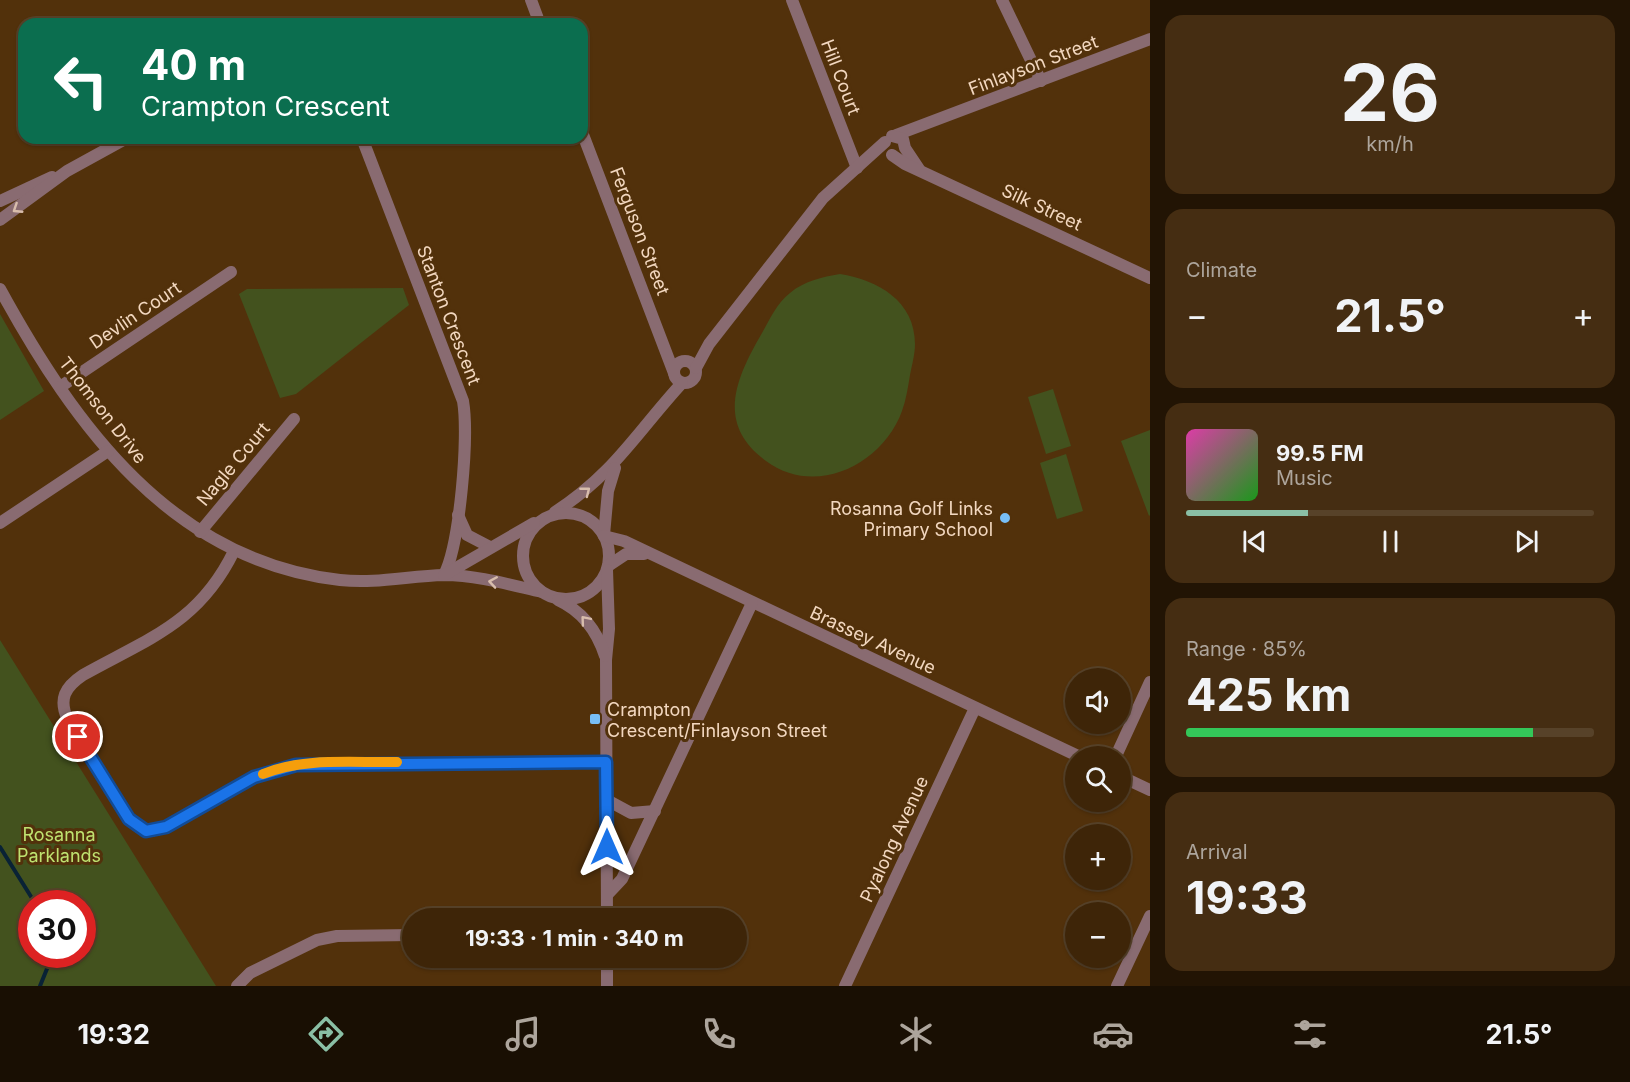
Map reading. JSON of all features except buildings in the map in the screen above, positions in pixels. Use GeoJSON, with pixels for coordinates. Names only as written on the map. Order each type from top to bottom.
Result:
{"type":"FeatureCollection","features":[{"type":"Feature","properties":{"kind":"street"},"geometry":{"type":"LineString","coordinates":[[531,0],[538,18]]}},
{"type":"Feature","properties":{"kind":"street","name":"Hill Court"},"geometry":{"type":"LineString","coordinates":[[792,0],[857,168]]}},
{"type":"Feature","properties":{"kind":"street"},"geometry":{"type":"LineString","coordinates":[[1002,0],[1041,81]]}},
{"type":"Feature","properties":{"kind":"street","name":"Finlayson Street"},"geometry":{"type":"LineString","coordinates":[[688,364],[709,344],[823,198],[890,139],[1150,39]]}},
{"type":"Feature","properties":{"kind":"street","name":"Finlayson Street"},"geometry":{"type":"LineString","coordinates":[[905,146],[930,124]]}},
{"type":"Feature","properties":{"kind":"street"},"geometry":{"type":"LineString","coordinates":[[905,146],[900,154],[891,155],[885,149],[890,139],[902,138],[919,169]]}},
{"type":"Feature","properties":{"kind":"street"},"geometry":{"type":"LineString","coordinates":[[0,201],[67,171],[116,144]]}},
{"type":"Feature","properties":{"kind":"street","name":"Stanton Crescent"},"geometry":{"type":"LineString","coordinates":[[364,144],[462,401],[466,433],[458,511],[452,555],[444,575]]}},
{"type":"Feature","properties":{"kind":"street","name":"Ferguson Street"},"geometry":{"type":"LineString","coordinates":[[587,144],[677,378]]}},
{"type":"Feature","properties":{"kind":"street","name":"Finlayson Street"},"geometry":{"type":"LineString","coordinates":[[857,168],[891,155]]}},
{"type":"Feature","properties":{"kind":"street","name":"Silk Street"},"geometry":{"type":"LineString","coordinates":[[891,155],[905,164],[1150,278]]}},
{"type":"Feature","properties":{"kind":"street"},"geometry":{"type":"LineString","coordinates":[[0,220],[67,171]]}},
{"type":"Feature","properties":{"kind":"street","name":"Devlin Court"},"geometry":{"type":"LineString","coordinates":[[60,387],[231,272]]}},
{"type":"Feature","properties":{"kind":"street","name":"Thomson Drive"},"geometry":{"type":"LineString","coordinates":[[0,289],[60,387],[108,451],[148,493],[200,532],[234,551],[289,570],[340,580],[375,582],[444,575],[545,594]]}},
{"type":"Feature","properties":{"kind":"street","name":"Ferguson Street"},"geometry":{"type":"LineString","coordinates":[[664,342],[688,364]]}},
{"type":"Feature","properties":{"kind":"street"},"geometry":{"type":"LineString","coordinates":[[606,660],[597,637],[582,616],[545,594],[528,578],[522,559],[525,540],[546,518],[586,491],[618,461],[666,400],[677,378],[676,366],[688,364],[694,378],[677,378]]}},
{"type":"Feature","properties":{"kind":"street","name":"Nagle Court"},"geometry":{"type":"LineString","coordinates":[[200,532],[294,419]]}},
{"type":"Feature","properties":{"kind":"street"},"geometry":{"type":"LineString","coordinates":[[0,522],[108,451]]}},
{"type":"Feature","properties":{"kind":"street"},"geometry":{"type":"LineString","coordinates":[[604,536],[609,486],[618,461]]}},
{"type":"Feature","properties":{"kind":"street"},"geometry":{"type":"LineString","coordinates":[[458,511],[465,533],[490,547]]}},
{"type":"Feature","properties":{"kind":"street"},"geometry":{"type":"LineString","coordinates":[[546,518],[567,512],[580,515],[596,524],[604,536],[609,551],[607,568],[609,629],[606,660],[607,908]]}},
{"type":"Feature","properties":{"kind":"street","name":"Thomson Drive"},"geometry":{"type":"LineString","coordinates":[[444,575],[490,547],[546,518]]}},
{"type":"Feature","properties":{"kind":"street","name":"Brassey Avenue"},"geometry":{"type":"LineString","coordinates":[[604,536],[618,539],[1065,750]]}},
{"type":"Feature","properties":{"kind":"street"},"geometry":{"type":"LineString","coordinates":[[234,551],[216,584],[193,611],[84,675],[67,687],[63,694],[62,703],[68,720],[129,819],[141,829],[155,831],[166,827],[254,777],[296,765],[606,762]]}},
{"type":"Feature","properties":{"kind":"street","name":"Brassey Avenue"},"geometry":{"type":"LineString","coordinates":[[607,568],[628,554],[653,557]]}},
{"type":"Feature","properties":{"kind":"street"},"geometry":{"type":"LineString","coordinates":[[545,594],[563,599],[579,597],[599,584],[607,568]]}},
{"type":"Feature","properties":{"kind":"street"},"geometry":{"type":"LineString","coordinates":[[607,895],[622,879],[752,603]]}},
{"type":"Feature","properties":{"kind":"street"},"geometry":{"type":"LineString","coordinates":[[1121,746],[1150,682]]}},
{"type":"Feature","properties":{"kind":"street","name":"Pyalong Avenue"},"geometry":{"type":"LineString","coordinates":[[844,986],[975,708]]}},
{"type":"Feature","properties":{"kind":"street"},"geometry":{"type":"LineString","coordinates":[[1131,781],[1150,790]]}},
{"type":"Feature","properties":{"kind":"street"},"geometry":{"type":"LineString","coordinates":[[607,800],[631,813],[655,811]]}},
{"type":"Feature","properties":{"kind":"street"},"geometry":{"type":"LineString","coordinates":[[1117,986],[1150,916]]}},
{"type":"Feature","properties":{"kind":"street"},"geometry":{"type":"LineString","coordinates":[[237,986],[250,973],[317,940],[338,936],[402,935]]}},
{"type":"Feature","properties":{"kind":"street"},"geometry":{"type":"LineString","coordinates":[[607,968],[607,986]]}},
{"type":"Feature","properties":{"kind":"green space"},"geometry":{"type":"Polygon","coordinates":[[[840,274],[868,281],[880,287],[892,295],[909,316],[915,344],[902,411],[893,430],[880,446],[864,460],[846,470],[826,475],[806,476],[785,472],[766,461],[750,447],[740,432],[735,416],[738,384],[753,350],[785,297],[807,283],[840,274]]]}},
{"type":"Feature","properties":{"kind":"green space"},"geometry":{"type":"Polygon","coordinates":[[[403,288],[409,305],[296,394],[280,398],[239,294],[247,289],[403,288]]]}},
{"type":"Feature","properties":{"kind":"green space"},"geometry":{"type":"Polygon","coordinates":[[[0,314],[44,391],[0,420],[0,314]]]}},
{"type":"Feature","properties":{"kind":"green space"},"geometry":{"type":"Polygon","coordinates":[[[1053,389],[1071,446],[1046,454],[1028,397],[1053,389]]]}},
{"type":"Feature","properties":{"kind":"green space"},"geometry":{"type":"Polygon","coordinates":[[[1150,430],[1150,515],[1149,516],[1121,441],[1150,430]]]}},
{"type":"Feature","properties":{"kind":"green space"},"geometry":{"type":"Polygon","coordinates":[[[1066,454],[1083,511],[1057,519],[1040,463],[1066,454]]]}},
{"type":"Feature","properties":{"kind":"green space","name":"Rosanna Parklands"},"geometry":{"type":"Polygon","coordinates":[[[0,640],[216,986],[0,986],[0,640]]]}},
{"type":"Feature","properties":{"kind":"waterway"},"geometry":{"type":"LineString","coordinates":[[0,847],[27,890]]}},
{"type":"Feature","properties":{"kind":"waterway"},"geometry":{"type":"LineString","coordinates":[[40,986],[47,968]]}},
{"type":"Feature","properties":{"kind":"slow traffic"},"geometry":{"type":"LineString","coordinates":[[263,774],[279,768],[312,763],[397,762]]}},
{"type":"Feature","properties":{"kind":"place","name":"Rosanna Golf Links Primary School"},"geometry":{"type":"Point","coordinates":[1005,518]}},
{"type":"Feature","properties":{"kind":"place","name":"Crampton Crescent/Finlayson Street"},"geometry":{"type":"Point","coordinates":[595,719]}},
{"type":"Feature","properties":{"kind":"route"},"geometry":{"type":"LineString","coordinates":[[78,737],[129,819],[146,831],[166,827],[254,777],[296,765],[312,763],[606,762],[607,847]]}}]}
